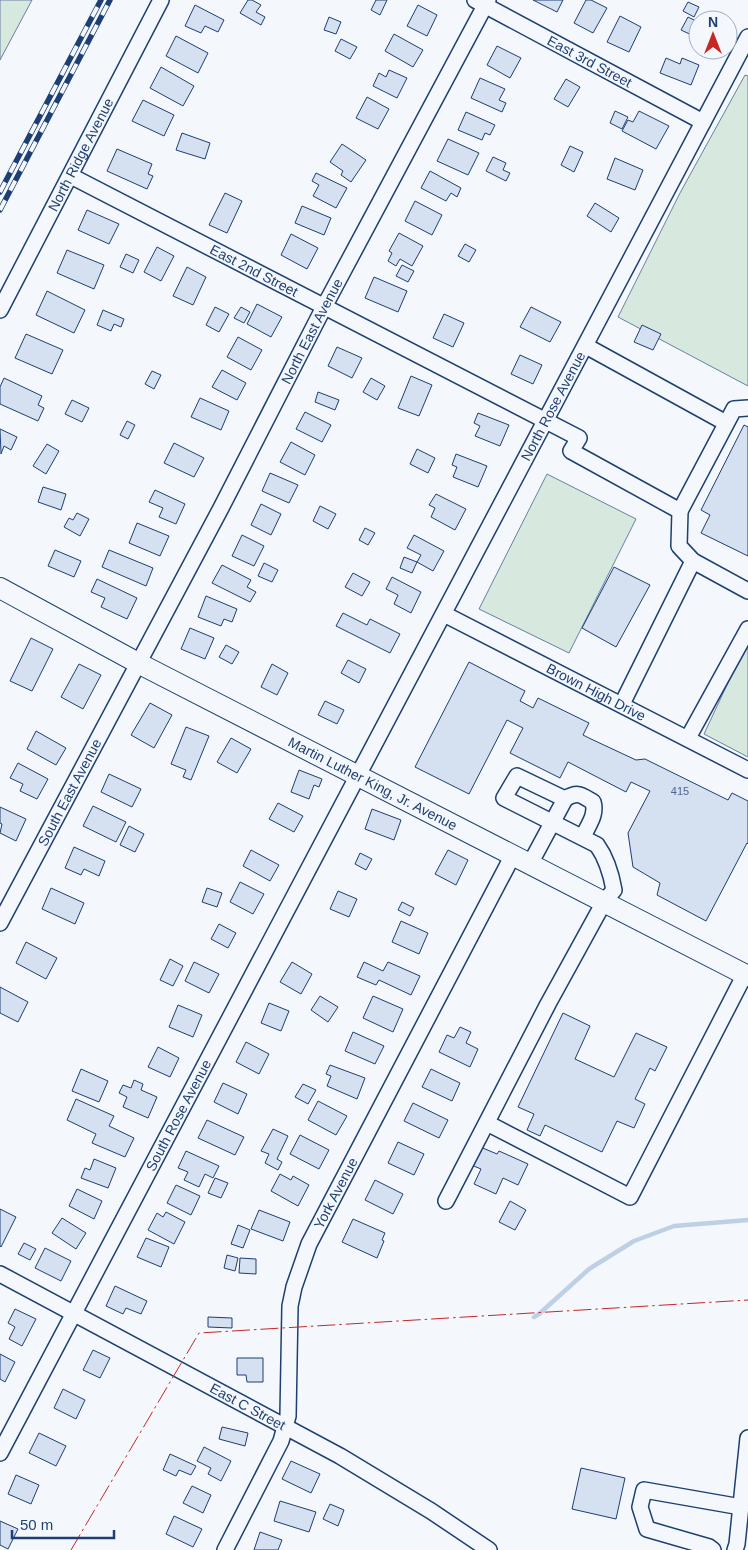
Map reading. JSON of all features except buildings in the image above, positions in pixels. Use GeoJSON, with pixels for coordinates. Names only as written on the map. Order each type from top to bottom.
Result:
{"type":"FeatureCollection","features":[{"type":"Feature","properties":{"kind":"main road","name":"Martin Luther King, Jr. Avenue"},"geometry":{"type":"LineString","coordinates":[[0,588],[138,663],[747,975]]}},
{"type":"Feature","properties":{"kind":"street","name":"North Ridge Avenue"},"geometry":{"type":"LineString","coordinates":[[0,310],[162,0]]}},
{"type":"Feature","properties":{"kind":"street","name":"East 3rd Street"},"geometry":{"type":"LineString","coordinates":[[483,2],[703,122]]}},
{"type":"Feature","properties":{"kind":"street","name":"North East Avenue"},"geometry":{"type":"LineString","coordinates":[[138,663],[221,508],[483,2]]}},
{"type":"Feature","properties":{"kind":"street","name":"North Rose Avenue"},"geometry":{"type":"LineString","coordinates":[[359,776],[748,36]]}},
{"type":"Feature","properties":{"kind":"street","name":"East 2nd Street"},"geometry":{"type":"LineString","coordinates":[[71,176],[579,438],[571,452],[680,511]]}},
{"type":"Feature","properties":{"kind":"street"},"geometry":{"type":"LineString","coordinates":[[586,346],[726,423]]}},
{"type":"Feature","properties":{"kind":"street"},"geometry":{"type":"LineString","coordinates":[[748,408],[734,409],[680,511],[679,546],[692,561],[748,591]]}},
{"type":"Feature","properties":{"kind":"street"},"geometry":{"type":"LineString","coordinates":[[622,704],[692,561]]}},
{"type":"Feature","properties":{"kind":"street","name":"Brown High Drive"},"geometry":{"type":"LineString","coordinates":[[444,614],[748,770]]}},
{"type":"Feature","properties":{"kind":"street"},"geometry":{"type":"LineString","coordinates":[[688,738],[748,628]]}},
{"type":"Feature","properties":{"kind":"street","name":"South East Avenue"},"geometry":{"type":"LineString","coordinates":[[0,923],[138,663]]}},
{"type":"Feature","properties":{"kind":"street","name":"South Rose Avenue"},"geometry":{"type":"LineString","coordinates":[[0,1453],[359,776]]}},
{"type":"Feature","properties":{"kind":"street"},"geometry":{"type":"LineString","coordinates":[[446,1200],[548,1004],[604,902],[614,890],[612,875],[604,855],[596,844],[504,798],[517,776],[565,799],[572,794],[579,794],[593,802],[594,815],[583,837]]}},
{"type":"Feature","properties":{"kind":"street","name":"York Avenue"},"geometry":{"type":"LineString","coordinates":[[224,1550],[281,1441],[286,1426],[288,1416],[290,1306],[294,1287],[309,1244],[522,860],[553,822],[565,799]]}},
{"type":"Feature","properties":{"kind":"street"},"geometry":{"type":"LineString","coordinates":[[487,1123],[630,1197],[747,975]]}},
{"type":"Feature","properties":{"kind":"street","name":"East C Street"},"geometry":{"type":"LineString","coordinates":[[0,1274],[286,1426],[431,1511],[489,1550]]}},
{"type":"Feature","properties":{"kind":"street"},"geometry":{"type":"LineString","coordinates":[[735,1550],[748,1438]]}},
{"type":"Feature","properties":{"kind":"street"},"geometry":{"type":"LineString","coordinates":[[713,1550],[709,1547],[646,1529],[640,1507],[644,1490],[741,1507]]}},
{"type":"Feature","properties":{"kind":"shaded area"},"geometry":{"type":"Polygon","coordinates":[[[0,0],[32,0],[0,60],[0,0]]]}},
{"type":"Feature","properties":{"kind":"shaded area"},"geometry":{"type":"Polygon","coordinates":[[[745,75],[748,76],[748,386],[618,317],[680,193],[745,75]]]}},
{"type":"Feature","properties":{"kind":"shaded area"},"geometry":{"type":"Polygon","coordinates":[[[547,474],[636,519],[569,653],[479,609],[547,474]]]}},
{"type":"Feature","properties":{"kind":"shaded area"},"geometry":{"type":"Polygon","coordinates":[[[748,640],[748,757],[704,734],[748,640]]]}},
{"type":"Feature","properties":{"kind":"waterway"},"geometry":{"type":"LineString","coordinates":[[534,1317],[589,1269],[634,1241],[674,1226],[748,1220]]}},
{"type":"Feature","properties":{"kind":"railway"},"geometry":{"type":"LineString","coordinates":[[0,192],[101,0]]}},
{"type":"Feature","properties":{"kind":"railway"},"geometry":{"type":"LineString","coordinates":[[0,210],[110,0]]}},
{"type":"Feature","properties":{"kind":"power"},"geometry":{"type":"LineString","coordinates":[[71,1550],[199,1333],[748,1300]]}}]}
